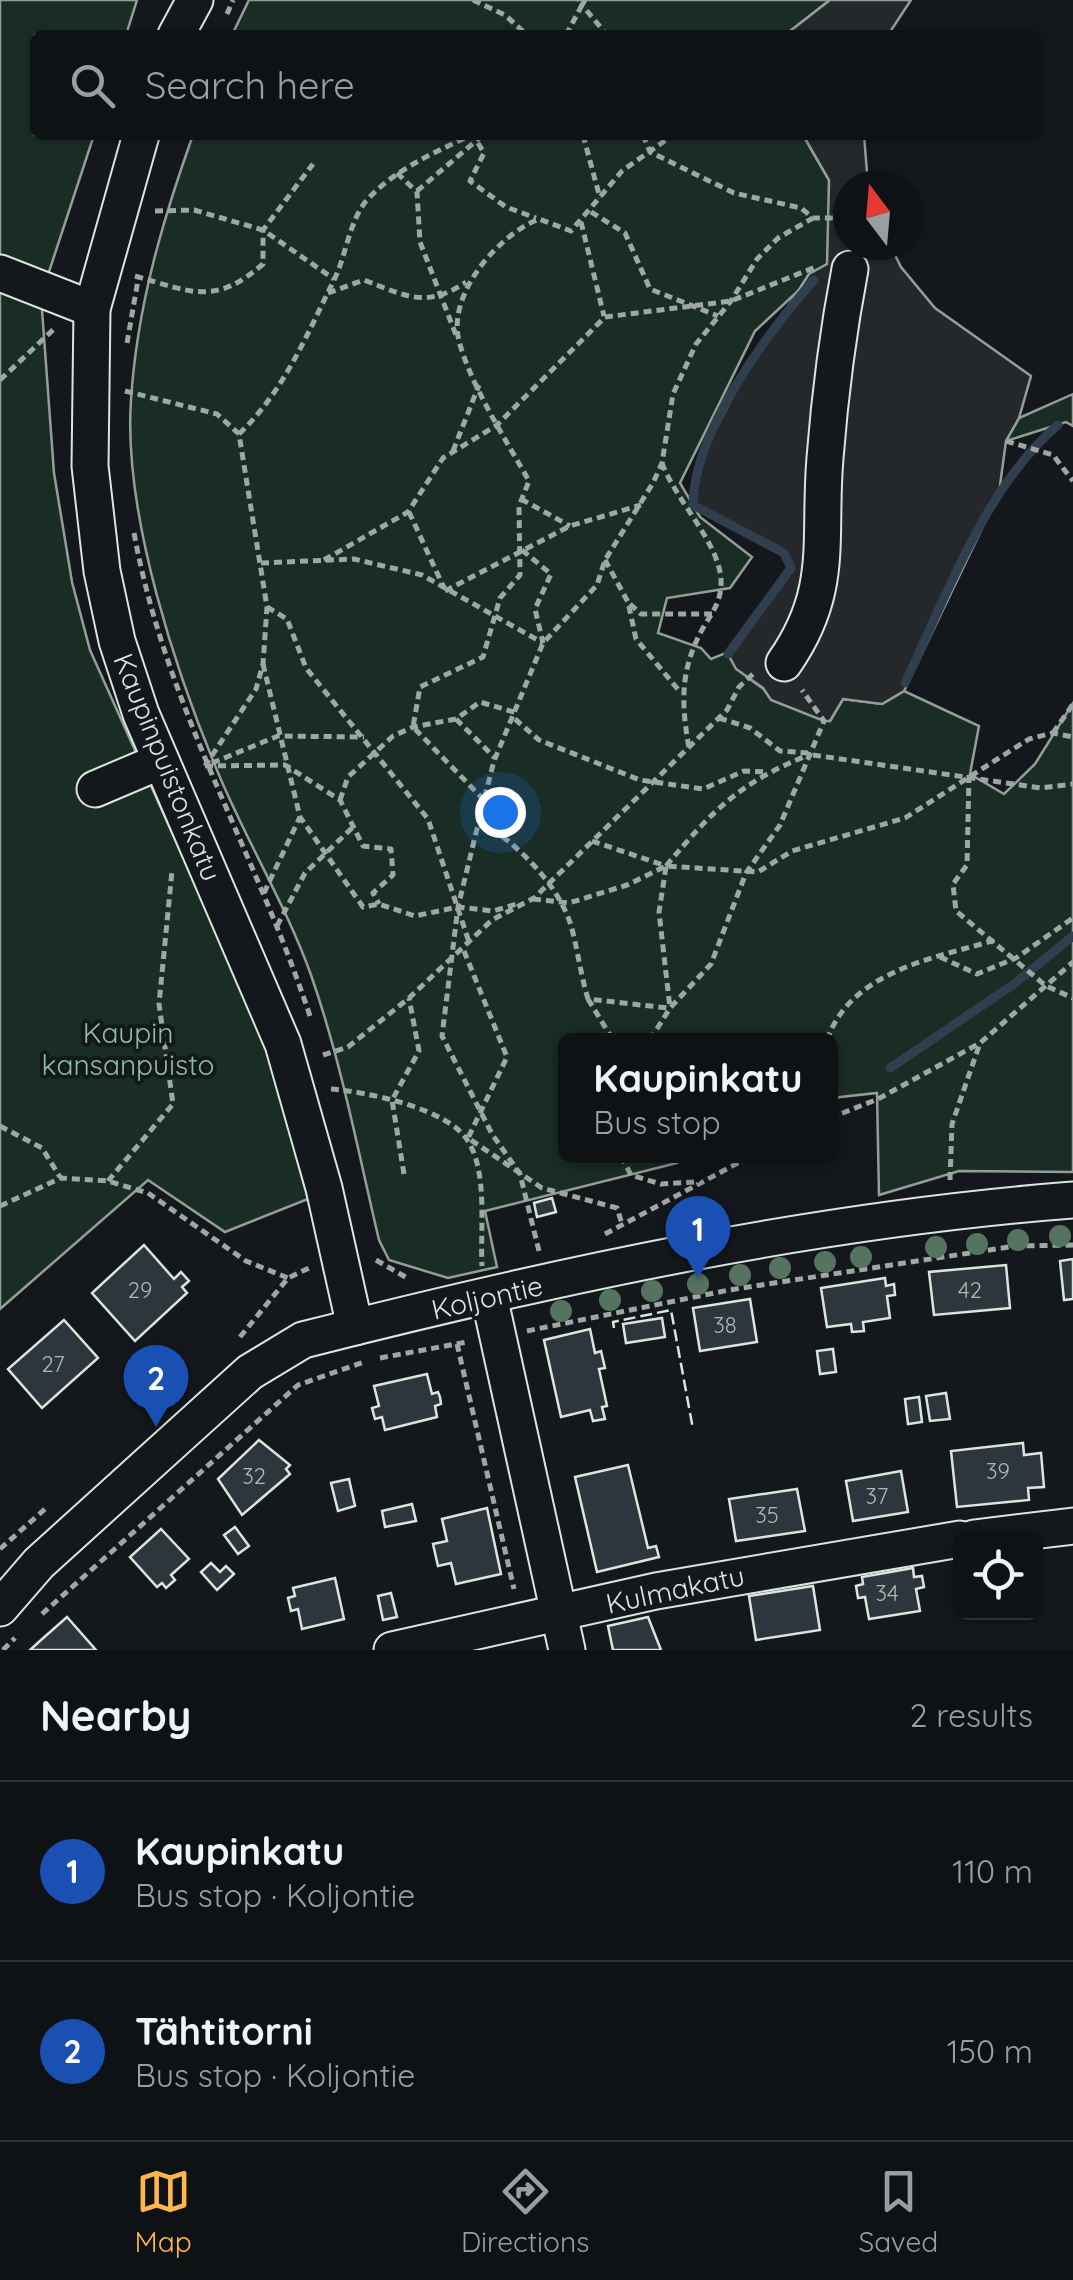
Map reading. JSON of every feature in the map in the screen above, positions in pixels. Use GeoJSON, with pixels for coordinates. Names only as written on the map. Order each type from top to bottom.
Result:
{"type":"FeatureCollection","features":[{"type":"Feature","properties":{"kind":"street"},"geometry":{"type":"LineString","coordinates":[[179,30],[194,0]]}},
{"type":"Feature","properties":{"kind":"street","name":"Kaupinpuistonkatu"},"geometry":{"type":"LineString","coordinates":[[139,140],[81,306],[90,466],[102,571],[118,642],[162,761],[283,1044],[324,1188],[355,1327]]}},
{"type":"Feature","properties":{"kind":"street"},"geometry":{"type":"LineString","coordinates":[[784,663],[806,631],[822,580],[832,380],[850,268]]}},
{"type":"Feature","properties":{"kind":"street"},"geometry":{"type":"LineString","coordinates":[[0,273],[81,306]]}},
{"type":"Feature","properties":{"kind":"street"},"geometry":{"type":"LineString","coordinates":[[95,789],[162,761]]}},
{"type":"Feature","properties":{"kind":"street","name":"Koljontie"},"geometry":{"type":"LineString","coordinates":[[0,1608],[38,1564],[262,1362],[303,1340],[486,1287],[949,1212],[1073,1200]]}},
{"type":"Feature","properties":{"kind":"street"},"geometry":{"type":"LineString","coordinates":[[486,1287],[567,1650]]}},
{"type":"Feature","properties":{"kind":"street"},"geometry":{"type":"LineString","coordinates":[[1040,1530],[1073,1526]]}},
{"type":"Feature","properties":{"kind":"street","name":"Kulmakatu"},"geometry":{"type":"LineString","coordinates":[[392,1650],[799,1564],[953,1540]]}},
{"type":"Feature","properties":{"kind":"path"},"geometry":{"type":"LineString","coordinates":[[473,0],[505,16],[520,30]]}},
{"type":"Feature","properties":{"kind":"path"},"geometry":{"type":"LineString","coordinates":[[572,30],[582,2]]}},
{"type":"Feature","properties":{"kind":"path"},"geometry":{"type":"LineString","coordinates":[[582,2],[602,30]]}},
{"type":"Feature","properties":{"kind":"path"},"geometry":{"type":"LineString","coordinates":[[240,434],[266,408],[319,316],[364,203],[397,173],[461,140]]}},
{"type":"Feature","properties":{"kind":"path"},"geometry":{"type":"LineString","coordinates":[[416,192],[480,140]]}},
{"type":"Feature","properties":{"kind":"path"},"geometry":{"type":"LineString","coordinates":[[584,140],[600,198]]}},
{"type":"Feature","properties":{"kind":"path"},"geometry":{"type":"LineString","coordinates":[[645,140],[650,152],[734,193],[801,208],[813,218]]}},
{"type":"Feature","properties":{"kind":"path"},"geometry":{"type":"LineString","coordinates":[[478,143],[484,153],[470,181],[506,207],[571,232],[622,170],[666,140]]}},
{"type":"Feature","properties":{"kind":"path"},"geometry":{"type":"LineString","coordinates":[[138,277],[196,293],[236,288],[263,264],[263,230],[313,164]]}},
{"type":"Feature","properties":{"kind":"path"},"geometry":{"type":"LineString","coordinates":[[397,173],[416,192],[420,242],[497,425],[529,481],[521,499],[520,575],[500,598],[483,657],[420,687],[412,727]]}},
{"type":"Feature","properties":{"kind":"path"},"geometry":{"type":"LineString","coordinates":[[150,228],[160,192]]}},
{"type":"Feature","properties":{"kind":"path"},"geometry":{"type":"LineString","coordinates":[[154,211],[194,210],[263,230],[334,279]]}},
{"type":"Feature","properties":{"kind":"path"},"geometry":{"type":"LineString","coordinates":[[591,212],[624,233],[650,289],[718,316]]}},
{"type":"Feature","properties":{"kind":"path"},"geometry":{"type":"LineString","coordinates":[[543,1265],[520,1174],[442,1036],[458,907],[484,800],[496,758],[543,643],[597,585],[605,560],[641,505],[662,463],[673,394],[696,344],[731,301],[757,259],[778,238],[813,218],[833,218]]}},
{"type":"Feature","properties":{"kind":"path"},"geometry":{"type":"LineString","coordinates":[[325,294],[364,280],[412,298],[442,298],[468,280],[522,226],[538,219]]}},
{"type":"Feature","properties":{"kind":"path"},"geometry":{"type":"LineString","coordinates":[[581,222],[604,317]]}},
{"type":"Feature","properties":{"kind":"path"},"geometry":{"type":"LineString","coordinates":[[126,354],[142,260]]}},
{"type":"Feature","properties":{"kind":"path"},"geometry":{"type":"LineString","coordinates":[[324,560],[408,512],[442,458],[497,425],[604,317],[731,301],[828,262],[850,268]]}},
{"type":"Feature","properties":{"kind":"path"},"geometry":{"type":"LineString","coordinates":[[458,338],[468,280]]}},
{"type":"Feature","properties":{"kind":"path"},"geometry":{"type":"LineString","coordinates":[[0,380],[81,306]]}},
{"type":"Feature","properties":{"kind":"path"},"geometry":{"type":"LineString","coordinates":[[454,451],[479,384]]}},
{"type":"Feature","properties":{"kind":"path"},"geometry":{"type":"LineString","coordinates":[[123,409],[122,390],[217,414],[240,434],[267,606],[264,664],[285,765],[300,816],[364,907],[380,904],[415,916],[458,907],[493,911],[534,898],[560,904],[627,885],[666,866],[711,813],[749,781],[812,754]]}},
{"type":"Feature","properties":{"kind":"path"},"geometry":{"type":"LineString","coordinates":[[1006,441],[1053,455],[1073,481]]}},
{"type":"Feature","properties":{"kind":"path"},"geometry":{"type":"LineString","coordinates":[[662,463],[674,493],[711,546],[721,578],[719,606],[686,667],[681,693],[689,748]]}},
{"type":"Feature","properties":{"kind":"path"},"geometry":{"type":"LineString","coordinates":[[521,499],[570,526]]}},
{"type":"Feature","properties":{"kind":"path"},"geometry":{"type":"LineString","coordinates":[[445,591],[570,526],[641,505]]}},
{"type":"Feature","properties":{"kind":"path"},"geometry":{"type":"LineString","coordinates":[[408,512],[445,591]]}},
{"type":"Feature","properties":{"kind":"path"},"geometry":{"type":"LineString","coordinates":[[132,520],[147,604],[205,766],[277,926],[323,1055],[336,1108]]}},
{"type":"Feature","properties":{"kind":"path"},"geometry":{"type":"LineString","coordinates":[[522,550],[550,574],[534,609],[543,643]]}},
{"type":"Feature","properties":{"kind":"path"},"geometry":{"type":"LineString","coordinates":[[261,563],[354,558],[422,574],[445,591],[543,643]]}},
{"type":"Feature","properties":{"kind":"path"},"geometry":{"type":"LineString","coordinates":[[605,560],[628,602],[636,639],[681,693]]}},
{"type":"Feature","properties":{"kind":"path"},"geometry":{"type":"LineString","coordinates":[[628,602],[641,614],[712,614]]}},
{"type":"Feature","properties":{"kind":"path"},"geometry":{"type":"LineString","coordinates":[[267,606],[287,619],[306,668],[375,750],[397,786],[428,819],[472,939],[464,949]]}},
{"type":"Feature","properties":{"kind":"path"},"geometry":{"type":"LineString","coordinates":[[205,766],[256,690],[264,664]]}},
{"type":"Feature","properties":{"kind":"path"},"geometry":{"type":"LineString","coordinates":[[323,1055],[348,1047],[409,998],[492,920],[534,898],[727,710],[747,676]]}},
{"type":"Feature","properties":{"kind":"path"},"geometry":{"type":"LineString","coordinates":[[340,800],[348,777],[375,750],[412,727],[456,719],[480,702],[516,716],[539,740],[656,782],[704,790],[744,771],[768,772]]}},
{"type":"Feature","properties":{"kind":"path"},"geometry":{"type":"LineString","coordinates":[[1054,733],[1073,704]]}},
{"type":"Feature","properties":{"kind":"path"},"geometry":{"type":"LineString","coordinates":[[719,718],[750,728],[780,751],[970,774],[1041,788],[1073,784]]}},
{"type":"Feature","properties":{"kind":"path"},"geometry":{"type":"LineString","coordinates":[[456,719],[496,758]]}},
{"type":"Feature","properties":{"kind":"path"},"geometry":{"type":"LineString","coordinates":[[654,1033],[670,1008],[711,964],[746,873],[780,824],[824,722]]}},
{"type":"Feature","properties":{"kind":"path"},"geometry":{"type":"LineString","coordinates":[[412,727],[484,800]]}},
{"type":"Feature","properties":{"kind":"path"},"geometry":{"type":"LineString","coordinates":[[592,841],[666,866],[758,872],[792,851],[904,818],[1030,738],[1054,733],[1073,737]]}},
{"type":"Feature","properties":{"kind":"path"},"geometry":{"type":"LineString","coordinates":[[205,766],[278,736],[364,737]]}},
{"type":"Feature","properties":{"kind":"path"},"geometry":{"type":"LineString","coordinates":[[205,766],[285,765],[340,800],[352,828],[370,850],[382,845],[391,849],[393,875],[372,894],[380,904]]}},
{"type":"Feature","properties":{"kind":"path"},"geometry":{"type":"LineString","coordinates":[[970,774],[967,865],[953,884],[956,910],[1046,986],[1073,998]]}},
{"type":"Feature","properties":{"kind":"path"},"geometry":{"type":"LineString","coordinates":[[264,894],[300,816]]}},
{"type":"Feature","properties":{"kind":"path"},"geometry":{"type":"LineString","coordinates":[[481,822],[512,840],[560,904],[572,928],[588,1000],[609,1033]]}},
{"type":"Feature","properties":{"kind":"path"},"geometry":{"type":"LineString","coordinates":[[277,926],[305,874],[352,828]]}},
{"type":"Feature","properties":{"kind":"path"},"geometry":{"type":"LineString","coordinates":[[108,1181],[173,1104],[158,1004],[174,858]]}},
{"type":"Feature","properties":{"kind":"path"},"geometry":{"type":"LineString","coordinates":[[666,866],[658,912],[670,1008]]}},
{"type":"Feature","properties":{"kind":"path"},"geometry":{"type":"LineString","coordinates":[[940,956],[977,974],[1016,958],[1073,918]]}},
{"type":"Feature","properties":{"kind":"path"},"geometry":{"type":"LineString","coordinates":[[830,1033],[833,1024],[883,974],[996,940]]}},
{"type":"Feature","properties":{"kind":"path"},"geometry":{"type":"LineString","coordinates":[[464,949],[507,1057],[468,1138],[477,1169],[486,1287]]}},
{"type":"Feature","properties":{"kind":"path"},"geometry":{"type":"LineString","coordinates":[[838,1115],[878,1098],[980,1043],[1073,962]]}},
{"type":"Feature","properties":{"kind":"path"},"geometry":{"type":"LineString","coordinates":[[404,1174],[392,1100],[419,1051],[409,998]]}},
{"type":"Feature","properties":{"kind":"path"},"geometry":{"type":"LineString","coordinates":[[588,1000],[670,1008]]}},
{"type":"Feature","properties":{"kind":"path"},"geometry":{"type":"LineString","coordinates":[[949,1212],[952,1124],[980,1043]]}},
{"type":"Feature","properties":{"kind":"path"},"geometry":{"type":"LineString","coordinates":[[331,1089],[374,1092],[437,1118],[542,1188],[617,1208],[622,1224]]}},
{"type":"Feature","properties":{"kind":"path"},"geometry":{"type":"LineString","coordinates":[[0,1126],[42,1148],[61,1178]]}},
{"type":"Feature","properties":{"kind":"path"},"geometry":{"type":"LineString","coordinates":[[625,1163],[631,1175],[661,1184],[697,1182]]}},
{"type":"Feature","properties":{"kind":"path"},"geometry":{"type":"LineString","coordinates":[[588,1243],[736,1163]]}},
{"type":"Feature","properties":{"kind":"path"},"geometry":{"type":"LineString","coordinates":[[0,1206],[61,1178],[108,1181],[148,1193],[246,1261],[288,1278]]}},
{"type":"Feature","properties":{"kind":"path"},"geometry":{"type":"LineString","coordinates":[[370,1254],[395,1275],[417,1281]]}},
{"type":"Feature","properties":{"kind":"path"},"geometry":{"type":"LineString","coordinates":[[256,1323],[288,1278],[308,1268]]}},
{"type":"Feature","properties":{"kind":"path"},"geometry":{"type":"LineString","coordinates":[[458,1344],[522,1622]]}},
{"type":"Feature","properties":{"kind":"green space","name":"Kaupin kansanpuisto"},"geometry":{"type":"Polygon","coordinates":[[[0,0],[137,0],[128,30],[30,30],[30,140],[92,140],[41,296],[54,473],[72,582],[90,650],[265,1040],[308,1199],[225,1232],[148,1180],[0,1309],[0,0]]]}},
{"type":"Feature","properties":{"kind":"green space"},"geometry":{"type":"Polygon","coordinates":[[[249,0],[830,0],[791,30],[234,30],[249,0]]]}},
{"type":"Feature","properties":{"kind":"green space"},"geometry":{"type":"Polygon","coordinates":[[[191,140],[806,140],[833,193],[833,244],[827,264],[755,331],[680,483],[700,517],[752,557],[730,588],[667,598],[658,633],[701,648],[711,659],[728,652],[746,676],[759,685],[830,721],[843,699],[882,704],[904,691],[979,726],[970,774],[1004,794],[1035,764],[1073,703],[1073,1172],[959,1171],[879,1195],[877,1093],[838,1097],[838,1033],[558,1033],[558,1163],[677,1163],[485,1211],[497,1267],[448,1278],[389,1260],[379,1240],[322,1007],[291,926],[205,740],[171,645],[144,543],[131,445],[131,400],[145,298],[191,140]]]}},
{"type":"Feature","properties":{"kind":"green space"},"geometry":{"type":"Polygon","coordinates":[[[1073,394],[1073,426],[1066,422],[1006,441],[1019,418],[1073,394]]]}},
{"type":"Feature","properties":{"kind":"shaded area"},"geometry":{"type":"Polygon","coordinates":[[[830,0],[911,0],[891,30],[791,30],[830,0]]]}},
{"type":"Feature","properties":{"kind":"shaded area"},"geometry":{"type":"Polygon","coordinates":[[[806,140],[864,140],[867,170],[833,170],[833,260],[898,260],[935,308],[1031,376],[1019,418],[1006,441],[999,493],[904,691],[882,704],[843,699],[830,721],[824,721],[771,700],[763,688],[736,669],[728,654],[784,582],[791,568],[784,553],[693,505],[695,469],[745,373],[809,274],[827,264],[829,180],[806,140]]]}},
{"type":"Feature","properties":{"kind":"building"},"geometry":{"type":"Polygon","coordinates":[[[552,1198],[556,1212],[537,1217],[534,1203],[552,1198]]]}},
{"type":"Feature","properties":{"kind":"building"},"geometry":{"type":"Polygon","coordinates":[[[144,1245],[174,1279],[181,1272],[189,1281],[182,1287],[187,1293],[135,1341],[92,1293],[144,1245]]]}},
{"type":"Feature","properties":{"kind":"building"},"geometry":{"type":"Polygon","coordinates":[[[1073,1259],[1073,1299],[1064,1300],[1060,1261],[1073,1259]]]}},
{"type":"Feature","properties":{"kind":"building"},"geometry":{"type":"Polygon","coordinates":[[[1006,1265],[1010,1308],[934,1315],[929,1272],[1006,1265]]]}},
{"type":"Feature","properties":{"kind":"building"},"geometry":{"type":"Polygon","coordinates":[[[885,1278],[886,1286],[894,1284],[895,1295],[887,1296],[890,1318],[863,1322],[864,1331],[852,1332],[851,1324],[827,1327],[821,1288],[885,1278]]]}},
{"type":"Feature","properties":{"kind":"building"},"geometry":{"type":"Polygon","coordinates":[[[750,1299],[757,1342],[700,1351],[693,1308],[750,1299]]]}},
{"type":"Feature","properties":{"kind":"building"},"geometry":{"type":"Polygon","coordinates":[[[662,1318],[665,1337],[626,1343],[623,1324],[662,1318]]]}},
{"type":"Feature","properties":{"kind":"building"},"geometry":{"type":"Polygon","coordinates":[[[64,1320],[98,1358],[42,1408],[8,1369],[64,1320]]]}},
{"type":"Feature","properties":{"kind":"building"},"geometry":{"type":"Polygon","coordinates":[[[590,1329],[595,1353],[601,1351],[605,1368],[599,1369],[607,1406],[602,1407],[605,1419],[593,1421],[590,1410],[561,1417],[544,1340],[590,1329]]]}},
{"type":"Feature","properties":{"kind":"building"},"geometry":{"type":"Polygon","coordinates":[[[833,1349],[836,1372],[820,1374],[817,1351],[833,1349]]]}},
{"type":"Feature","properties":{"kind":"building"},"geometry":{"type":"Polygon","coordinates":[[[427,1374],[432,1394],[438,1392],[440,1397],[441,1404],[435,1406],[437,1417],[385,1430],[382,1417],[375,1419],[372,1408],[379,1406],[374,1386],[427,1374]]]}},
{"type":"Feature","properties":{"kind":"building"},"geometry":{"type":"Polygon","coordinates":[[[946,1393],[950,1419],[930,1421],[926,1396],[946,1393]]]}},
{"type":"Feature","properties":{"kind":"building"},"geometry":{"type":"Polygon","coordinates":[[[919,1397],[922,1422],[908,1424],[905,1399],[919,1397]]]}},
{"type":"Feature","properties":{"kind":"building"},"geometry":{"type":"Polygon","coordinates":[[[259,1440],[290,1465],[286,1469],[290,1474],[242,1515],[218,1479],[259,1440]]]}},
{"type":"Feature","properties":{"kind":"building"},"geometry":{"type":"Polygon","coordinates":[[[1023,1443],[1024,1455],[1041,1453],[1044,1487],[1028,1488],[1029,1500],[957,1507],[951,1451],[1023,1443]]]}},
{"type":"Feature","properties":{"kind":"building"},"geometry":{"type":"Polygon","coordinates":[[[628,1465],[648,1548],[656,1546],[659,1557],[597,1572],[575,1477],[628,1465]]]}},
{"type":"Feature","properties":{"kind":"building"},"geometry":{"type":"Polygon","coordinates":[[[901,1471],[908,1512],[853,1521],[846,1481],[901,1471]]]}},
{"type":"Feature","properties":{"kind":"building"},"geometry":{"type":"Polygon","coordinates":[[[349,1479],[355,1506],[338,1511],[331,1483],[349,1479]]]}},
{"type":"Feature","properties":{"kind":"building"},"geometry":{"type":"Polygon","coordinates":[[[797,1489],[805,1531],[736,1541],[729,1499],[797,1489]]]}},
{"type":"Feature","properties":{"kind":"building"},"geometry":{"type":"Polygon","coordinates":[[[412,1504],[416,1521],[385,1527],[382,1511],[412,1504]]]}},
{"type":"Feature","properties":{"kind":"building"},"geometry":{"type":"Polygon","coordinates":[[[487,1508],[501,1574],[456,1584],[451,1563],[438,1566],[433,1544],[447,1541],[442,1519],[487,1508]]]}},
{"type":"Feature","properties":{"kind":"building"},"geometry":{"type":"Polygon","coordinates":[[[235,1527],[249,1546],[238,1554],[224,1535],[235,1527]]]}},
{"type":"Feature","properties":{"kind":"building"},"geometry":{"type":"Polygon","coordinates":[[[161,1529],[189,1559],[171,1575],[175,1580],[166,1588],[162,1583],[157,1587],[130,1557],[161,1529]]]}},
{"type":"Feature","properties":{"kind":"building"},"geometry":{"type":"Polygon","coordinates":[[[211,1563],[220,1572],[226,1566],[234,1574],[217,1590],[201,1572],[211,1563]]]}},
{"type":"Feature","properties":{"kind":"building"},"geometry":{"type":"Polygon","coordinates":[[[913,1568],[914,1577],[922,1576],[924,1587],[916,1589],[920,1611],[869,1619],[865,1597],[858,1598],[856,1586],[863,1584],[862,1577],[913,1568]]]}},
{"type":"Feature","properties":{"kind":"building"},"geometry":{"type":"Polygon","coordinates":[[[335,1578],[344,1619],[302,1629],[298,1609],[291,1611],[288,1598],[295,1596],[293,1588],[335,1578]]]}},
{"type":"Feature","properties":{"kind":"building"},"geometry":{"type":"Polygon","coordinates":[[[813,1586],[820,1630],[756,1640],[749,1596],[813,1586]]]}},
{"type":"Feature","properties":{"kind":"building"},"geometry":{"type":"Polygon","coordinates":[[[391,1593],[397,1617],[383,1620],[378,1596],[391,1593]]]}},
{"type":"Feature","properties":{"kind":"building"},"geometry":{"type":"Polygon","coordinates":[[[67,1617],[96,1650],[30,1650],[41,1640],[67,1617]]]}},
{"type":"Feature","properties":{"kind":"building"},"geometry":{"type":"Polygon","coordinates":[[[648,1617],[661,1650],[613,1650],[608,1626],[648,1617]]]}},
{"type":"Feature","properties":{"kind":"waterway"},"geometry":{"type":"LineString","coordinates":[[728,654],[791,568],[784,553],[693,505],[696,477],[705,447],[736,385],[775,327],[814,280]]}},
{"type":"Feature","properties":{"kind":"waterway"},"geometry":{"type":"LineString","coordinates":[[905,683],[988,511],[1032,450],[1058,425]]}},
{"type":"Feature","properties":{"kind":"waterway"},"geometry":{"type":"LineString","coordinates":[[890,1068],[1014,984],[1073,936]]}},
{"type":"Feature","properties":{"kind":"fence"},"geometry":{"type":"LineString","coordinates":[[614,1328],[613,1322],[671,1310],[693,1429]]}},
{"type":"Feature","properties":{"kind":"place","name":"Kaupinkatu"},"geometry":{"type":"Point","coordinates":[698,1278]}},
{"type":"Feature","properties":{"kind":"place","name":"Tähtitorni"},"geometry":{"type":"Point","coordinates":[156,1427]}}]}
